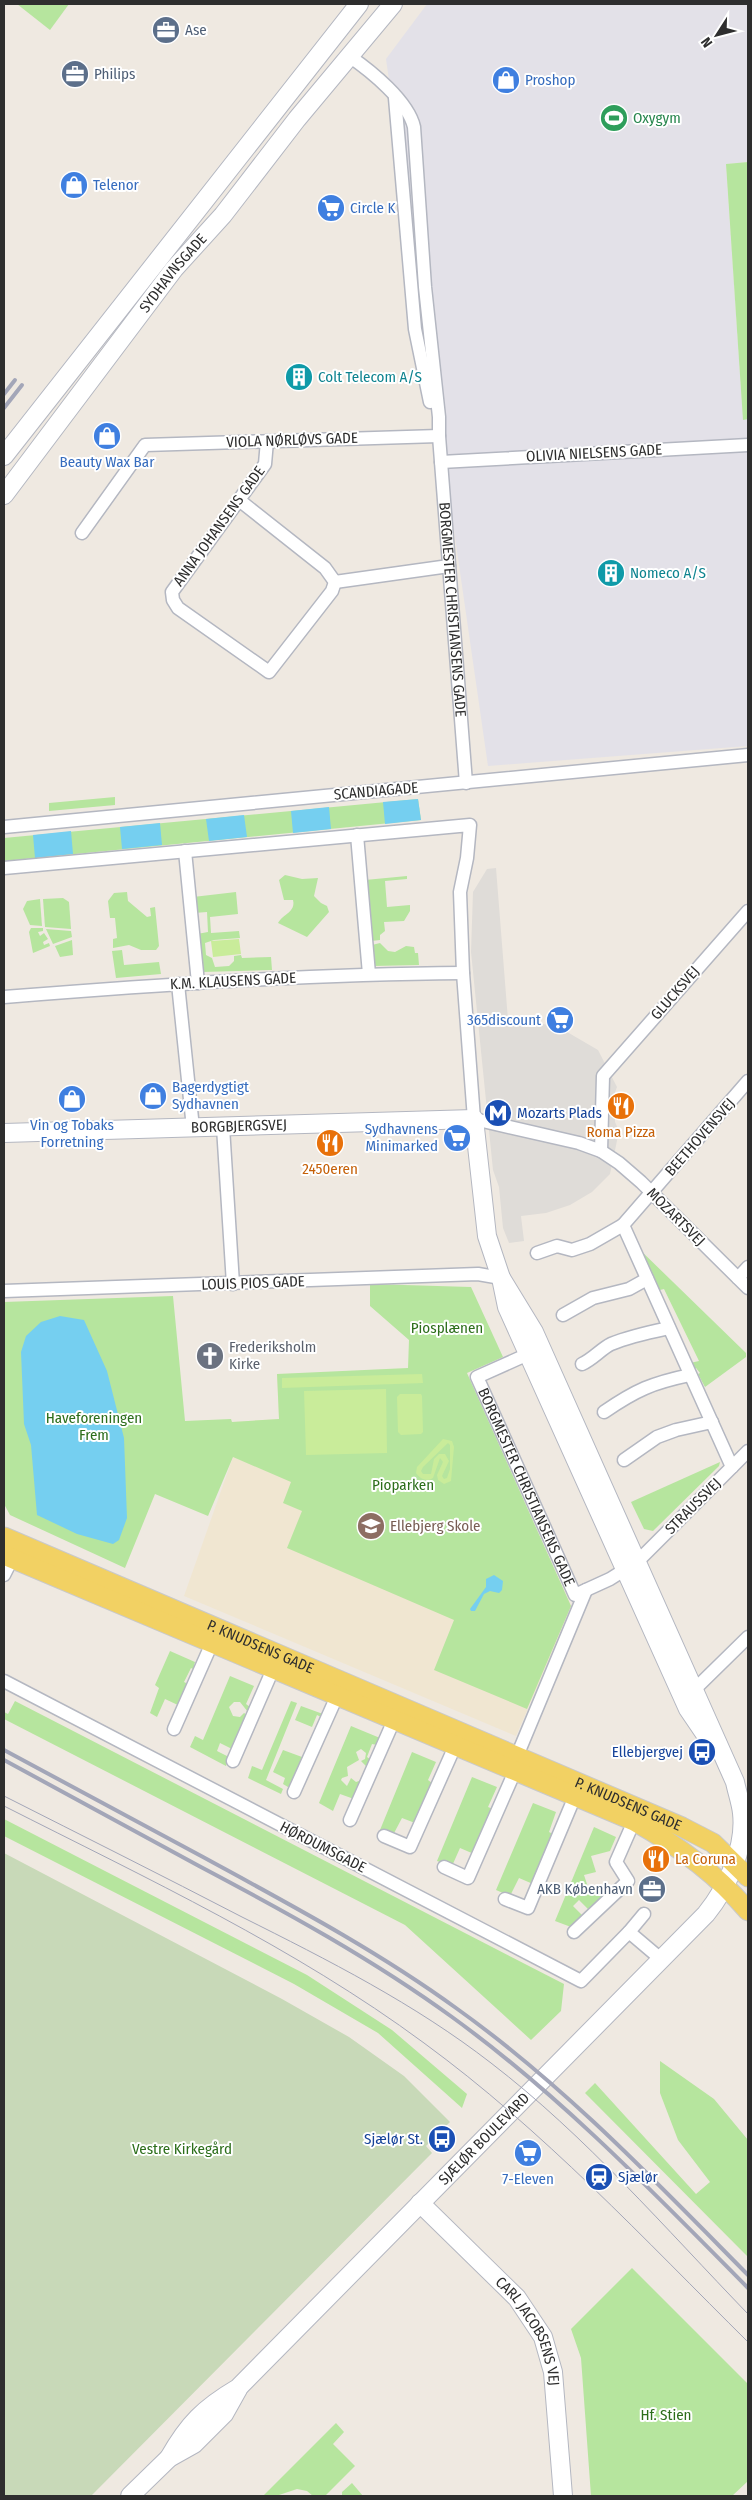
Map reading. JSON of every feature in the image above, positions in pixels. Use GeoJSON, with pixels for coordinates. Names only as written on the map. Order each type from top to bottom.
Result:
{"type":"FeatureCollection","features":[{"type":"Feature","properties":{"kind":"main road","name":"P. KNUDSENS GADE"},"geometry":{"type":"LineString","coordinates":[[4,1537],[516,1764],[682,1827],[713,1843],[734,1861]]}},
{"type":"Feature","properties":{"kind":"main road","name":"P. KNUDSENS GADE"},"geometry":{"type":"LineString","coordinates":[[6,1563],[212,1643],[455,1746],[516,1764],[575,1796],[634,1821],[674,1845],[726,1886]]}},
{"type":"Feature","properties":{"kind":"main road"},"geometry":{"type":"LineString","coordinates":[[734,1861],[748,1877]]}},
{"type":"Feature","properties":{"kind":"main road"},"geometry":{"type":"LineString","coordinates":[[726,1886],[748,1911]]}},
{"type":"Feature","properties":{"kind":"street","name":"SYDHAVNSGADE"},"geometry":{"type":"LineString","coordinates":[[4,456],[359,4]]}},
{"type":"Feature","properties":{"kind":"street","name":"SYDHAVNSGADE"},"geometry":{"type":"LineString","coordinates":[[4,495],[174,270],[223,215],[349,56],[393,4]]}},
{"type":"Feature","properties":{"kind":"street","name":"BORGMESTER CHRISTIANSENS GADE"},"geometry":{"type":"LineString","coordinates":[[327,46],[349,56],[378,78],[412,117],[415,136],[425,287],[439,417],[466,783]]}},
{"type":"Feature","properties":{"kind":"street","name":"VIOLA NØRLØVS GADE"},"geometry":{"type":"LineString","coordinates":[[82,533],[145,445],[439,436]]}},
{"type":"Feature","properties":{"kind":"street","name":"ANNA JOHANSENS GADE"},"geometry":{"type":"LineString","coordinates":[[267,441],[266,464],[172,592],[173,600],[178,608],[269,672],[332,591],[335,582]]}},
{"type":"Feature","properties":{"kind":"street","name":"OLIVIA NIELSENS GADE"},"geometry":{"type":"LineString","coordinates":[[441,462],[748,445]]}},
{"type":"Feature","properties":{"kind":"street"},"geometry":{"type":"LineString","coordinates":[[239,500],[325,568],[335,582],[449,566]]}},
{"type":"Feature","properties":{"kind":"street","name":"SCANDIAGADE"},"geometry":{"type":"LineString","coordinates":[[4,827],[748,755]]}},
{"type":"Feature","properties":{"kind":"street"},"geometry":{"type":"LineString","coordinates":[[4,868],[470,825],[467,858],[460,892],[462,973],[474,1119],[487,1236],[501,1278],[507,1307],[534,1351],[631,1566],[688,1709],[738,1779]]}},
{"type":"Feature","properties":{"kind":"street"},"geometry":{"type":"LineString","coordinates":[[357,835],[368,974]]}},
{"type":"Feature","properties":{"kind":"street"},"geometry":{"type":"LineString","coordinates":[[185,851],[198,982]]}},
{"type":"Feature","properties":{"kind":"street","name":"GLUCKSVEJ"},"geometry":{"type":"LineString","coordinates":[[601,1151],[603,1076],[748,911]]}},
{"type":"Feature","properties":{"kind":"street","name":"K.M. KLAUSENS GADE"},"geometry":{"type":"LineString","coordinates":[[4,997],[198,982],[368,974],[462,973]]}},
{"type":"Feature","properties":{"kind":"street"},"geometry":{"type":"LineString","coordinates":[[178,984],[193,1128]]}},
{"type":"Feature","properties":{"kind":"street","name":"BEETHOVENSVEJ"},"geometry":{"type":"LineString","coordinates":[[537,1252],[557,1246],[572,1250],[590,1244],[623,1225],[748,1081]]}},
{"type":"Feature","properties":{"kind":"street"},"geometry":{"type":"LineString","coordinates":[[474,1119],[579,1143],[601,1151]]}},
{"type":"Feature","properties":{"kind":"street","name":"BORGBJERGSVEJ"},"geometry":{"type":"LineString","coordinates":[[4,1133],[474,1119]]}},
{"type":"Feature","properties":{"kind":"street"},"geometry":{"type":"LineString","coordinates":[[223,1127],[233,1284]]}},
{"type":"Feature","properties":{"kind":"street","name":"MOZARTSVEJ"},"geometry":{"type":"LineString","coordinates":[[601,1151],[619,1163],[651,1192],[748,1288]]}},
{"type":"Feature","properties":{"kind":"street"},"geometry":{"type":"LineString","coordinates":[[623,1225],[732,1467]]}},
{"type":"Feature","properties":{"kind":"street"},"geometry":{"type":"LineString","coordinates":[[738,1278],[748,1267]]}},
{"type":"Feature","properties":{"kind":"street","name":"LOUIS PIOS GADE"},"geometry":{"type":"LineString","coordinates":[[4,1290],[233,1284],[478,1274],[501,1278]]}},
{"type":"Feature","properties":{"kind":"street"},"geometry":{"type":"LineString","coordinates":[[563,1315],[593,1298],[629,1289],[647,1279]]}},
{"type":"Feature","properties":{"kind":"street"},"geometry":{"type":"LineString","coordinates":[[582,1364],[593,1359],[610,1345],[633,1336],[669,1328]]}},
{"type":"Feature","properties":{"kind":"street","name":"BORGMESTER CHRISTIANSENS GADE"},"geometry":{"type":"LineString","coordinates":[[534,1351],[478,1377],[575,1595],[631,1566]]}},
{"type":"Feature","properties":{"kind":"street"},"geometry":{"type":"LineString","coordinates":[[604,1412],[633,1392],[647,1386],[690,1374]]}},
{"type":"Feature","properties":{"kind":"street"},"geometry":{"type":"LineString","coordinates":[[624,1460],[657,1437],[676,1430],[712,1422]]}},
{"type":"Feature","properties":{"kind":"street","name":"STRAUSSVEJ"},"geometry":{"type":"LineString","coordinates":[[631,1566],[748,1451]]}},
{"type":"Feature","properties":{"kind":"street"},"geometry":{"type":"LineString","coordinates":[[631,1566],[695,1689],[738,1779],[742,1815],[734,1861],[726,1886]]}},
{"type":"Feature","properties":{"kind":"street"},"geometry":{"type":"LineString","coordinates":[[444,1867],[468,1878],[586,1590]]}},
{"type":"Feature","properties":{"kind":"street"},"geometry":{"type":"LineString","coordinates":[[695,1689],[748,1637]]}},
{"type":"Feature","properties":{"kind":"street","name":"P. KNUDSENS GADE"},"geometry":{"type":"LineString","coordinates":[[174,1729],[212,1643]]}},
{"type":"Feature","properties":{"kind":"street","name":"P. KNUDSENS GADE"},"geometry":{"type":"LineString","coordinates":[[233,1760],[273,1669]]}},
{"type":"Feature","properties":{"kind":"street","name":"HØRDUMSGADE"},"geometry":{"type":"LineString","coordinates":[[4,1681],[581,1981],[644,1914]]}},
{"type":"Feature","properties":{"kind":"street"},"geometry":{"type":"LineString","coordinates":[[294,1792],[337,1696]]}},
{"type":"Feature","properties":{"kind":"street"},"geometry":{"type":"LineString","coordinates":[[350,1820],[394,1720]]}},
{"type":"Feature","properties":{"kind":"street"},"geometry":{"type":"LineString","coordinates":[[384,1836],[410,1847],[455,1746]]}},
{"type":"Feature","properties":{"kind":"street","name":"P. KNUDSENS GADE"},"geometry":{"type":"LineString","coordinates":[[504,1899],[528,1908],[575,1796]]}},
{"type":"Feature","properties":{"kind":"street","name":"P. KNUDSENS GADE"},"geometry":{"type":"LineString","coordinates":[[574,1932],[628,1881],[616,1862],[634,1821]]}},
{"type":"Feature","properties":{"kind":"street","name":"SJÆLØR BOULEVARD"},"geometry":{"type":"LineString","coordinates":[[130,2496],[169,2458],[194,2444],[219,2420],[238,2388],[662,1960],[706,1914],[726,1886]]}},
{"type":"Feature","properties":{"kind":"street"},"geometry":{"type":"LineString","coordinates":[[629,1932],[662,1960]]}},
{"type":"Feature","properties":{"kind":"street","name":"CARL JACOBSENS VEJ"},"geometry":{"type":"LineString","coordinates":[[420,2203],[517,2298],[532,2316],[543,2337],[554,2372],[563,2496]]}},
{"type":"Feature","properties":{"kind":"shaded area"},"geometry":{"type":"Polygon","coordinates":[[[427,4],[748,4],[748,162],[726,164],[743,419],[748,419],[748,746],[488,766],[386,59],[427,4]]]}},
{"type":"Feature","properties":{"kind":"shaded area","name":"Mozarts Plads"},"geometry":{"type":"Polygon","coordinates":[[[496,868],[508,1020],[536,1022],[562,1029],[598,1050],[617,1087],[614,1095],[615,1122],[619,1131],[610,1174],[592,1192],[570,1205],[546,1213],[521,1216],[524,1241],[509,1243],[503,1228],[499,1187],[493,1170],[471,952],[473,892],[487,869],[496,868]]]}},
{"type":"Feature","properties":{"kind":"shaded area","name":"Pioparken"},"geometry":{"type":"Polygon","coordinates":[[[462,1370],[572,1607],[516,1736],[184,1596],[233,1457],[231,1422],[279,1419],[277,1374],[462,1370]]]}},
{"type":"Feature","properties":{"kind":"green space"},"geometry":{"type":"Polygon","coordinates":[[[17,4],[69,4],[50,30],[17,4]]]}},
{"type":"Feature","properties":{"kind":"green space"},"geometry":{"type":"Polygon","coordinates":[[[748,162],[748,419],[743,420],[726,164],[748,162]]]}},
{"type":"Feature","properties":{"kind":"green space"},"geometry":{"type":"Polygon","coordinates":[[[115,797],[115,805],[49,811],[49,803],[115,797]]]}},
{"type":"Feature","properties":{"kind":"green space"},"geometry":{"type":"Polygon","coordinates":[[[418,799],[421,820],[4,861],[4,838],[418,799]]]}},
{"type":"Feature","properties":{"kind":"green space"},"geometry":{"type":"Polygon","coordinates":[[[285,875],[302,879],[318,878],[314,896],[327,906],[329,912],[307,937],[278,923],[293,907],[293,900],[284,900],[279,880],[285,875]]]}},
{"type":"Feature","properties":{"kind":"green space"},"geometry":{"type":"Polygon","coordinates":[[[407,876],[407,879],[385,881],[387,907],[410,905],[410,911],[404,921],[384,922],[385,931],[380,935],[380,940],[371,941],[365,880],[407,876]]]}},
{"type":"Feature","properties":{"kind":"green space"},"geometry":{"type":"Polygon","coordinates":[[[127,892],[128,901],[147,917],[151,916],[150,908],[155,907],[159,946],[156,950],[141,950],[129,945],[113,948],[113,939],[117,938],[115,918],[110,918],[108,901],[114,893],[127,892]]]}},
{"type":"Feature","properties":{"kind":"green space"},"geometry":{"type":"Polygon","coordinates":[[[236,892],[238,914],[210,917],[211,933],[239,931],[240,938],[214,940],[205,943],[206,955],[212,958],[215,967],[229,966],[234,961],[234,956],[241,955],[242,958],[271,957],[272,970],[202,972],[197,934],[208,932],[207,912],[194,913],[193,897],[236,892]]]}},
{"type":"Feature","properties":{"kind":"green space"},"geometry":{"type":"Polygon","coordinates":[[[63,898],[69,902],[71,929],[45,927],[43,899],[63,898]]]}},
{"type":"Feature","properties":{"kind":"green space"},"geometry":{"type":"Polygon","coordinates":[[[40,899],[42,926],[30,925],[23,909],[27,901],[40,899]]]}},
{"type":"Feature","properties":{"kind":"green space"},"geometry":{"type":"Polygon","coordinates":[[[31,928],[43,928],[43,931],[38,932],[40,936],[44,933],[48,939],[43,942],[44,945],[49,943],[50,946],[33,953],[29,932],[31,928]]]}},
{"type":"Feature","properties":{"kind":"green space"},"geometry":{"type":"Polygon","coordinates":[[[46,929],[71,931],[72,937],[53,944],[46,929]]]}},
{"type":"Feature","properties":{"kind":"green space"},"geometry":{"type":"Polygon","coordinates":[[[239,939],[241,954],[213,957],[211,941],[239,939]]]}},
{"type":"Feature","properties":{"kind":"green space"},"geometry":{"type":"Polygon","coordinates":[[[72,940],[73,955],[60,957],[55,946],[72,940]]]}},
{"type":"Feature","properties":{"kind":"green space"},"geometry":{"type":"Polygon","coordinates":[[[380,943],[388,951],[395,952],[406,946],[414,947],[415,953],[418,953],[419,965],[374,966],[372,945],[380,943]]]}},
{"type":"Feature","properties":{"kind":"green space"},"geometry":{"type":"Polygon","coordinates":[[[122,950],[124,965],[159,962],[161,974],[116,978],[112,951],[122,950]]]}},
{"type":"Feature","properties":{"kind":"green space"},"geometry":{"type":"Polygon","coordinates":[[[636,1246],[746,1353],[746,1357],[705,1387],[698,1374],[700,1373],[696,1368],[692,1369],[690,1363],[699,1361],[664,1289],[656,1291],[636,1246]]]}},
{"type":"Feature","properties":{"kind":"green space","name":"Pioparken"},"geometry":{"type":"Polygon","coordinates":[[[370,1284],[471,1287],[503,1357],[467,1373],[571,1606],[527,1709],[434,1670],[454,1620],[287,1548],[302,1511],[283,1503],[291,1482],[233,1457],[208,1516],[155,1494],[125,1568],[10,1515],[4,1504],[4,1302],[173,1296],[185,1421],[231,1419],[232,1422],[279,1419],[277,1374],[408,1368],[409,1340],[370,1306],[370,1284]]]}},
{"type":"Feature","properties":{"kind":"green space"},"geometry":{"type":"Polygon","coordinates":[[[422,1374],[423,1383],[282,1388],[282,1378],[422,1374]]]}},
{"type":"Feature","properties":{"kind":"green space"},"geometry":{"type":"Polygon","coordinates":[[[386,1389],[387,1453],[306,1455],[304,1391],[386,1389]]]}},
{"type":"Feature","properties":{"kind":"green space"},"geometry":{"type":"Polygon","coordinates":[[[400,1394],[421,1394],[423,1432],[421,1434],[401,1435],[398,1432],[397,1397],[400,1394]]]}},
{"type":"Feature","properties":{"kind":"green space"},"geometry":{"type":"Polygon","coordinates":[[[443,1439],[452,1441],[454,1447],[451,1481],[444,1484],[438,1480],[437,1475],[443,1462],[440,1458],[431,1479],[426,1480],[420,1477],[416,1473],[417,1467],[443,1439]],[[448,1443],[423,1467],[421,1471],[423,1474],[431,1474],[434,1459],[439,1454],[445,1454],[449,1461],[442,1476],[444,1479],[447,1478],[450,1469],[450,1445],[448,1443]]]}},
{"type":"Feature","properties":{"kind":"green space"},"geometry":{"type":"Polygon","coordinates":[[[720,1462],[719,1466],[653,1531],[644,1529],[631,1502],[720,1462]]]}},
{"type":"Feature","properties":{"kind":"green space"},"geometry":{"type":"Polygon","coordinates":[[[170,1651],[195,1662],[194,1666],[196,1667],[195,1670],[191,1668],[184,1682],[188,1684],[180,1706],[165,1699],[157,1717],[150,1713],[159,1688],[155,1685],[170,1651]]]}},
{"type":"Feature","properties":{"kind":"green space"},"geometry":{"type":"Polygon","coordinates":[[[230,1676],[254,1686],[246,1704],[250,1707],[248,1712],[240,1702],[234,1702],[229,1707],[233,1716],[240,1717],[244,1713],[247,1715],[232,1749],[220,1743],[217,1751],[229,1757],[226,1766],[190,1747],[195,1736],[203,1740],[230,1676]]]}},
{"type":"Feature","properties":{"kind":"green space"},"geometry":{"type":"Polygon","coordinates":[[[15,1701],[564,1984],[561,2011],[531,2040],[405,1925],[4,1719],[4,1712],[8,1714],[15,1701]]]}},
{"type":"Feature","properties":{"kind":"green space"},"geometry":{"type":"Polygon","coordinates":[[[291,1701],[297,1703],[266,1780],[283,1789],[281,1794],[248,1778],[252,1766],[262,1770],[291,1701]]]}},
{"type":"Feature","properties":{"kind":"green space"},"geometry":{"type":"Polygon","coordinates":[[[301,1706],[323,1714],[321,1717],[317,1715],[312,1727],[295,1720],[301,1706]]]}},
{"type":"Feature","properties":{"kind":"green space"},"geometry":{"type":"Polygon","coordinates":[[[351,1726],[380,1738],[377,1745],[372,1744],[367,1757],[371,1760],[367,1767],[361,1761],[365,1759],[366,1753],[361,1749],[356,1752],[359,1760],[347,1767],[348,1776],[341,1780],[347,1786],[351,1778],[356,1782],[362,1780],[354,1799],[340,1794],[333,1811],[319,1803],[351,1726]]]}},
{"type":"Feature","properties":{"kind":"green space"},"geometry":{"type":"Polygon","coordinates":[[[283,1750],[302,1757],[305,1752],[307,1753],[292,1784],[288,1787],[283,1784],[285,1778],[273,1772],[283,1750]]]}},
{"type":"Feature","properties":{"kind":"green space"},"geometry":{"type":"Polygon","coordinates":[[[412,1752],[436,1762],[428,1780],[432,1783],[415,1823],[402,1818],[393,1835],[380,1830],[412,1752]]]}},
{"type":"Feature","properties":{"kind":"green space"},"geometry":{"type":"Polygon","coordinates":[[[472,1777],[497,1787],[488,1807],[493,1809],[474,1854],[460,1848],[452,1866],[437,1861],[472,1777]]]}},
{"type":"Feature","properties":{"kind":"green space"},"geometry":{"type":"Polygon","coordinates":[[[533,1803],[556,1812],[549,1832],[553,1834],[533,1884],[519,1878],[510,1896],[496,1890],[533,1803]]]}},
{"type":"Feature","properties":{"kind":"green space"},"geometry":{"type":"Polygon","coordinates":[[[4,1819],[307,1975],[392,2030],[467,2094],[462,2108],[378,2033],[294,1984],[4,1836],[4,1819]]]}},
{"type":"Feature","properties":{"kind":"green space"},"geometry":{"type":"Polygon","coordinates":[[[594,1827],[616,1837],[610,1851],[591,1856],[596,1872],[584,1875],[590,1893],[601,1889],[603,1895],[589,1910],[579,1900],[573,1906],[583,1916],[571,1927],[555,1921],[594,1827]]]}},
{"type":"Feature","properties":{"kind":"green space","name":"Vestre Kirkegård"},"geometry":{"type":"Polygon","coordinates":[[[4,1853],[282,1999],[349,2037],[404,2076],[450,2122],[426,2146],[432,2153],[91,2496],[4,2496],[4,1853]]]}},
{"type":"Feature","properties":{"kind":"green space"},"geometry":{"type":"Polygon","coordinates":[[[660,2061],[714,2099],[748,2140],[748,2257],[585,2093],[595,2083],[696,2194],[710,2182],[678,2140],[660,2093],[660,2061]]]}},
{"type":"Feature","properties":{"kind":"green space","name":"Hf. Stien"},"geometry":{"type":"Polygon","coordinates":[[[632,2268],[748,2384],[748,2481],[732,2496],[591,2496],[581,2358],[571,2329],[632,2268]]]}},
{"type":"Feature","properties":{"kind":"green space"},"geometry":{"type":"Polygon","coordinates":[[[336,2423],[344,2432],[333,2444],[355,2466],[325,2496],[313,2496],[307,2491],[297,2489],[276,2496],[263,2496],[336,2423]]]}},
{"type":"Feature","properties":{"kind":"green space"},"geometry":{"type":"Polygon","coordinates":[[[352,2483],[363,2496],[342,2496],[342,2492],[352,2483]]]}},
{"type":"Feature","properties":{"kind":"water"},"geometry":{"type":"Polygon","coordinates":[[[418,799],[421,820],[385,824],[383,802],[418,799]]]}},
{"type":"Feature","properties":{"kind":"water"},"geometry":{"type":"Polygon","coordinates":[[[329,807],[331,829],[293,833],[291,811],[329,807]]]}},
{"type":"Feature","properties":{"kind":"water"},"geometry":{"type":"Polygon","coordinates":[[[244,815],[247,837],[209,841],[206,819],[244,815]]]}},
{"type":"Feature","properties":{"kind":"water"},"geometry":{"type":"Polygon","coordinates":[[[160,823],[162,845],[122,849],[120,827],[160,823]]]}},
{"type":"Feature","properties":{"kind":"water"},"geometry":{"type":"Polygon","coordinates":[[[71,831],[73,854],[35,858],[33,835],[71,831]]]}},
{"type":"Feature","properties":{"kind":"water"},"geometry":{"type":"Polygon","coordinates":[[[60,1316],[84,1320],[107,1371],[124,1438],[127,1518],[119,1540],[113,1544],[77,1534],[37,1515],[31,1445],[24,1424],[21,1352],[26,1336],[41,1322],[60,1316]]]}},
{"type":"Feature","properties":{"kind":"water"},"geometry":{"type":"Polygon","coordinates":[[[494,1575],[503,1581],[502,1590],[499,1593],[490,1591],[484,1594],[475,1611],[471,1611],[470,1609],[486,1587],[486,1579],[494,1575]]]}},
{"type":"Feature","properties":{"kind":"tram line"},"geometry":{"type":"LineString","coordinates":[[4,1796],[339,1967],[432,2021],[491,2063],[560,2121],[624,2184],[748,2314]]}},
{"type":"Feature","properties":{"kind":"tram line"},"geometry":{"type":"LineString","coordinates":[[4,1806],[166,1888],[272,1945],[375,2008],[424,2043],[510,2112],[592,2186],[748,2342]]}},
{"type":"Feature","properties":{"kind":"railway"},"geometry":{"type":"LineString","coordinates":[[4,394],[15,380]]}},
{"type":"Feature","properties":{"kind":"railway"},"geometry":{"type":"LineString","coordinates":[[4,408],[22,385]]}},
{"type":"Feature","properties":{"kind":"railway"},"geometry":{"type":"LineString","coordinates":[[4,1750],[332,1928],[456,2008],[534,2069],[608,2135],[748,2275]]}},
{"type":"Feature","properties":{"kind":"railway"},"geometry":{"type":"LineString","coordinates":[[4,1760],[328,1937],[391,1975],[452,2017],[492,2047],[569,2112],[642,2181],[748,2288]]}},
{"type":"Feature","properties":{"kind":"place","name":"Ase"},"geometry":{"type":"Point","coordinates":[166,30]}},
{"type":"Feature","properties":{"kind":"place","name":"Philips"},"geometry":{"type":"Point","coordinates":[75,74]}},
{"type":"Feature","properties":{"kind":"place","name":"Proshop"},"geometry":{"type":"Point","coordinates":[506,80]}},
{"type":"Feature","properties":{"kind":"place","name":"Oxygym"},"geometry":{"type":"Point","coordinates":[614,118]}},
{"type":"Feature","properties":{"kind":"place","name":"Telenor"},"geometry":{"type":"Point","coordinates":[74,185]}},
{"type":"Feature","properties":{"kind":"place","name":"Circle K"},"geometry":{"type":"Point","coordinates":[331,208]}},
{"type":"Feature","properties":{"kind":"place","name":"Colt Telecom A/S"},"geometry":{"type":"Point","coordinates":[299,377]}},
{"type":"Feature","properties":{"kind":"place","name":"Beauty Wax Bar"},"geometry":{"type":"Point","coordinates":[107,436]}},
{"type":"Feature","properties":{"kind":"place","name":"Nomeco A/S"},"geometry":{"type":"Point","coordinates":[611,573]}},
{"type":"Feature","properties":{"kind":"place","name":"365discount"},"geometry":{"type":"Point","coordinates":[560,1020]}},
{"type":"Feature","properties":{"kind":"place","name":"Bagerdygtigt Sydhavnen"},"geometry":{"type":"Point","coordinates":[153,1096]}},
{"type":"Feature","properties":{"kind":"place","name":"Vin og Tobaks Forretning"},"geometry":{"type":"Point","coordinates":[72,1099]}},
{"type":"Feature","properties":{"kind":"place","name":"Roma Pizza"},"geometry":{"type":"Point","coordinates":[621,1106]}},
{"type":"Feature","properties":{"kind":"place","name":"Mozarts Plads"},"geometry":{"type":"Point","coordinates":[498,1113]}},
{"type":"Feature","properties":{"kind":"place","name":"Sydhavnens Minimarked"},"geometry":{"type":"Point","coordinates":[457,1138]}},
{"type":"Feature","properties":{"kind":"place","name":"2450eren"},"geometry":{"type":"Point","coordinates":[330,1143]}},
{"type":"Feature","properties":{"kind":"place","name":"Frederiksholm Kirke"},"geometry":{"type":"Point","coordinates":[210,1356]}},
{"type":"Feature","properties":{"kind":"place","name":"Ellebjerg Skole"},"geometry":{"type":"Point","coordinates":[371,1526]}},
{"type":"Feature","properties":{"kind":"place","name":"Ellebjergvej"},"geometry":{"type":"Point","coordinates":[702,1752]}},
{"type":"Feature","properties":{"kind":"place","name":"La Coruna"},"geometry":{"type":"Point","coordinates":[656,1859]}},
{"type":"Feature","properties":{"kind":"place","name":"AKB København"},"geometry":{"type":"Point","coordinates":[652,1889]}},
{"type":"Feature","properties":{"kind":"place","name":"Sjælør St."},"geometry":{"type":"Point","coordinates":[442,2139]}},
{"type":"Feature","properties":{"kind":"place","name":"7-Eleven"},"geometry":{"type":"Point","coordinates":[528,2153]}},
{"type":"Feature","properties":{"kind":"place","name":"Sjælør"},"geometry":{"type":"Point","coordinates":[599,2177]}},
{"type":"Feature","properties":{"kind":"park label","name":"Piosplænen"},"geometry":{"type":"Point","coordinates":[447,1328]}},
{"type":"Feature","properties":{"kind":"park label","name":"Haveforeningen Frem"},"geometry":{"type":"Point","coordinates":[94,1426]}}]}
